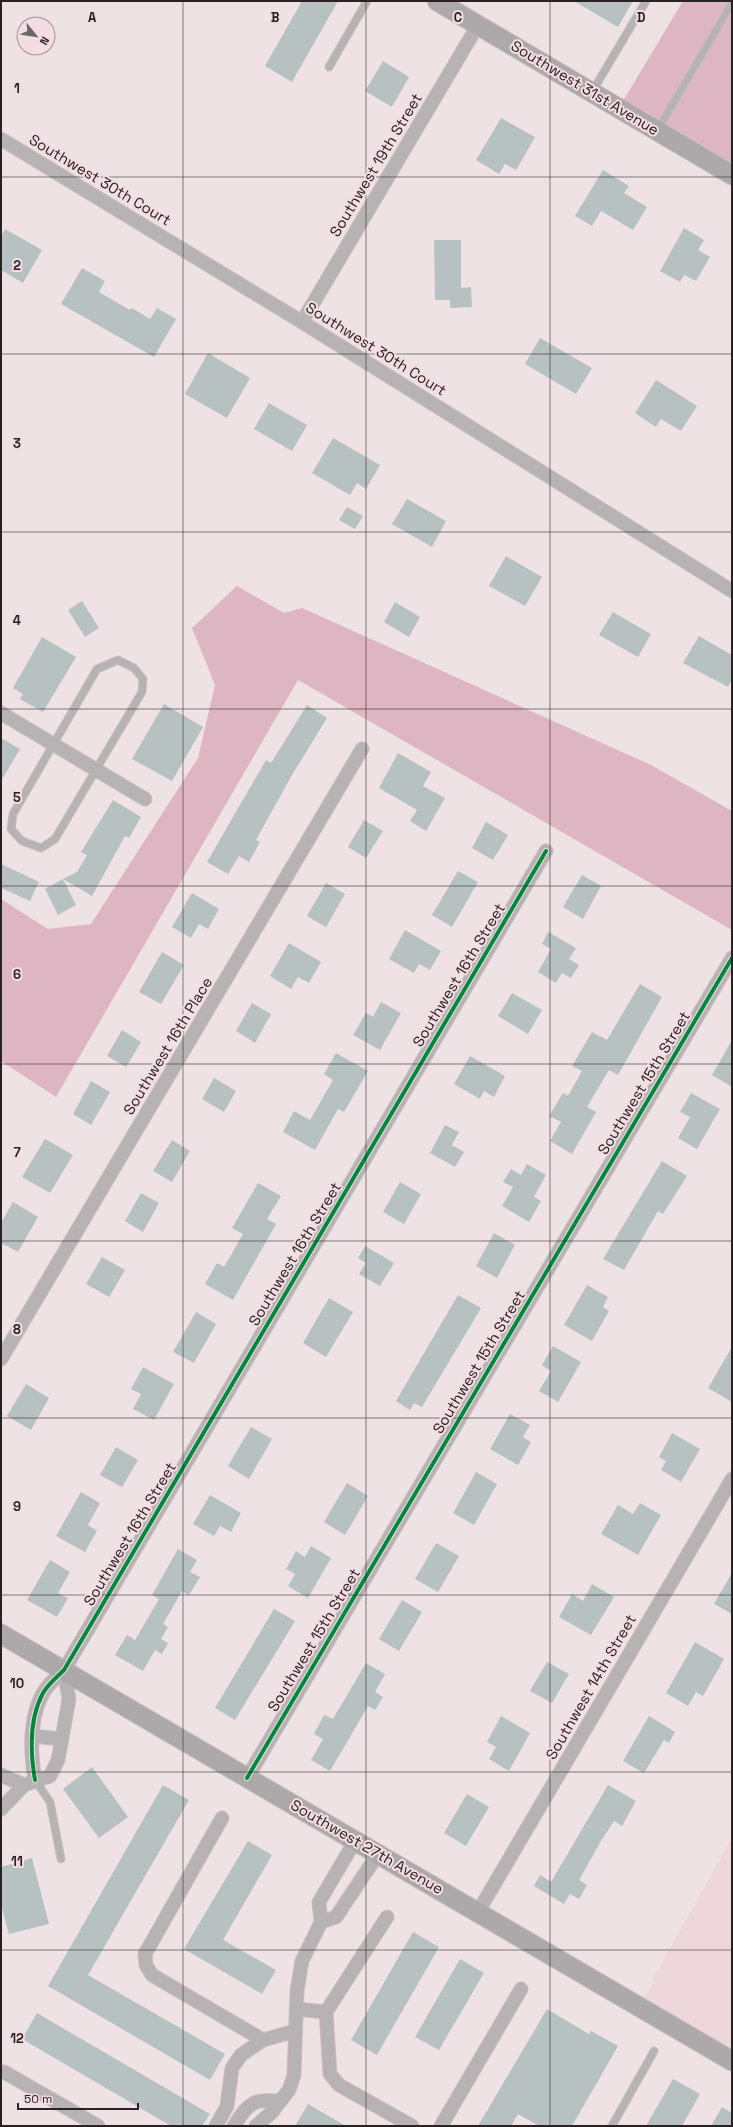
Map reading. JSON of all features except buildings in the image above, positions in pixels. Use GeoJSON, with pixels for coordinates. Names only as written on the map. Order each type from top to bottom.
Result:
{"type":"FeatureCollection","features":[{"type":"Feature","properties":{"kind":"main road","name":"Southwest 31st Avenue"},"geometry":{"type":"LineString","coordinates":[[437,1],[732,175]]}},
{"type":"Feature","properties":{"kind":"main road","name":"Southwest 27th Avenue"},"geometry":{"type":"LineString","coordinates":[[1,1634],[732,2061]]}},
{"type":"Feature","properties":{"kind":"street","name":"Southwest 19th Street"},"geometry":{"type":"LineString","coordinates":[[302,322],[478,25]]}},
{"type":"Feature","properties":{"kind":"street","name":"Southwest 30th Court"},"geometry":{"type":"LineString","coordinates":[[1,139],[302,322],[732,591]]}},
{"type":"Feature","properties":{"kind":"street"},"geometry":{"type":"LineString","coordinates":[[1,713],[145,799]]}},
{"type":"Feature","properties":{"kind":"street","name":"Southwest 16th Place"},"geometry":{"type":"LineString","coordinates":[[1,1359],[362,749]]}},
{"type":"Feature","properties":{"kind":"street","name":"Southwest 16th Street"},"geometry":{"type":"LineString","coordinates":[[30,1782],[34,1715],[44,1691],[64,1670],[546,852]]}},
{"type":"Feature","properties":{"kind":"street","name":"Southwest 15th Street"},"geometry":{"type":"LineString","coordinates":[[247,1778],[732,958]]}},
{"type":"Feature","properties":{"kind":"street","name":"Southwest 14th Street"},"geometry":{"type":"LineString","coordinates":[[478,1912],[732,1479]]}},
{"type":"Feature","properties":{"kind":"street"},"geometry":{"type":"LineString","coordinates":[[1,1809],[30,1782],[50,1776],[58,1760],[69,1699],[64,1670]]}},
{"type":"Feature","properties":{"kind":"street"},"geometry":{"type":"LineString","coordinates":[[32,1736],[62,1739]]}},
{"type":"Feature","properties":{"kind":"street"},"geometry":{"type":"LineString","coordinates":[[1,1775],[30,1782]]}},
{"type":"Feature","properties":{"kind":"street"},"geometry":{"type":"LineString","coordinates":[[222,1818],[145,1954],[146,1965],[152,1975],[263,2040]]}},
{"type":"Feature","properties":{"kind":"street"},"geometry":{"type":"LineString","coordinates":[[256,2126],[272,2112],[289,2090],[294,2075],[296,2009],[302,1961],[321,1922],[319,1902],[355,1840]]}},
{"type":"Feature","properties":{"kind":"street"},"geometry":{"type":"LineString","coordinates":[[321,1922],[336,1917],[378,1854]]}},
{"type":"Feature","properties":{"kind":"street"},"geometry":{"type":"LineString","coordinates":[[387,1917],[326,2012],[330,2074],[339,2085],[412,2126]]}},
{"type":"Feature","properties":{"kind":"street"},"geometry":{"type":"LineString","coordinates":[[441,2126],[521,1989]]}},
{"type":"Feature","properties":{"kind":"street"},"geometry":{"type":"LineString","coordinates":[[296,2009],[326,2012]]}},
{"type":"Feature","properties":{"kind":"street"},"geometry":{"type":"LineString","coordinates":[[216,2126],[228,2106],[232,2068],[241,2055],[263,2040],[295,2031]]}},
{"type":"Feature","properties":{"kind":"street"},"geometry":{"type":"LineString","coordinates":[[4,2072],[98,2126]]}},
{"type":"Feature","properties":{"kind":"street"},"geometry":{"type":"LineString","coordinates":[[234,2126],[249,2105],[257,2101],[280,2101]]}},
{"type":"Feature","properties":{"kind":"lane"},"geometry":{"type":"LineString","coordinates":[[329,67],[367,1]]}},
{"type":"Feature","properties":{"kind":"lane"},"geometry":{"type":"LineString","coordinates":[[592,92],[646,1]]}},
{"type":"Feature","properties":{"kind":"lane"},"geometry":{"type":"LineString","coordinates":[[657,131],[732,2]]}},
{"type":"Feature","properties":{"kind":"lane"},"geometry":{"type":"LineString","coordinates":[[118,660],[134,668],[143,679],[142,692],[55,839],[41,848],[22,841],[10,829],[13,814],[53,744],[97,669],[118,660]]}},
{"type":"Feature","properties":{"kind":"lane"},"geometry":{"type":"LineString","coordinates":[[30,1782],[50,1802],[61,1859]]}},
{"type":"Feature","properties":{"kind":"lane"},"geometry":{"type":"LineString","coordinates":[[612,2126],[654,2051]]}},
{"type":"Feature","properties":{"kind":"shaded area"},"geometry":{"type":"Polygon","coordinates":[[[683,1],[732,1],[732,165],[623,101],[683,1]]]}},
{"type":"Feature","properties":{"kind":"shaded area"},"geometry":{"type":"Polygon","coordinates":[[[237,586],[284,613],[302,608],[651,765],[732,811],[732,930],[298,680],[56,1097],[1,1061],[1,899],[48,929],[91,924],[198,758],[215,685],[192,628],[237,586]]]}},
{"type":"Feature","properties":{"kind":"shaded area"},"geometry":{"type":"Polygon","coordinates":[[[732,1838],[732,2052],[642,1999],[655,1982],[652,1980],[732,1838]]]}},
{"type":"Feature","properties":{"kind":"cycle path"},"geometry":{"type":"LineString","coordinates":[[35,1780],[32,1758],[33,1724],[38,1703],[43,1693],[64,1670],[546,851]]}},
{"type":"Feature","properties":{"kind":"cycle path"},"geometry":{"type":"LineString","coordinates":[[247,1778],[732,958]]}}]}
